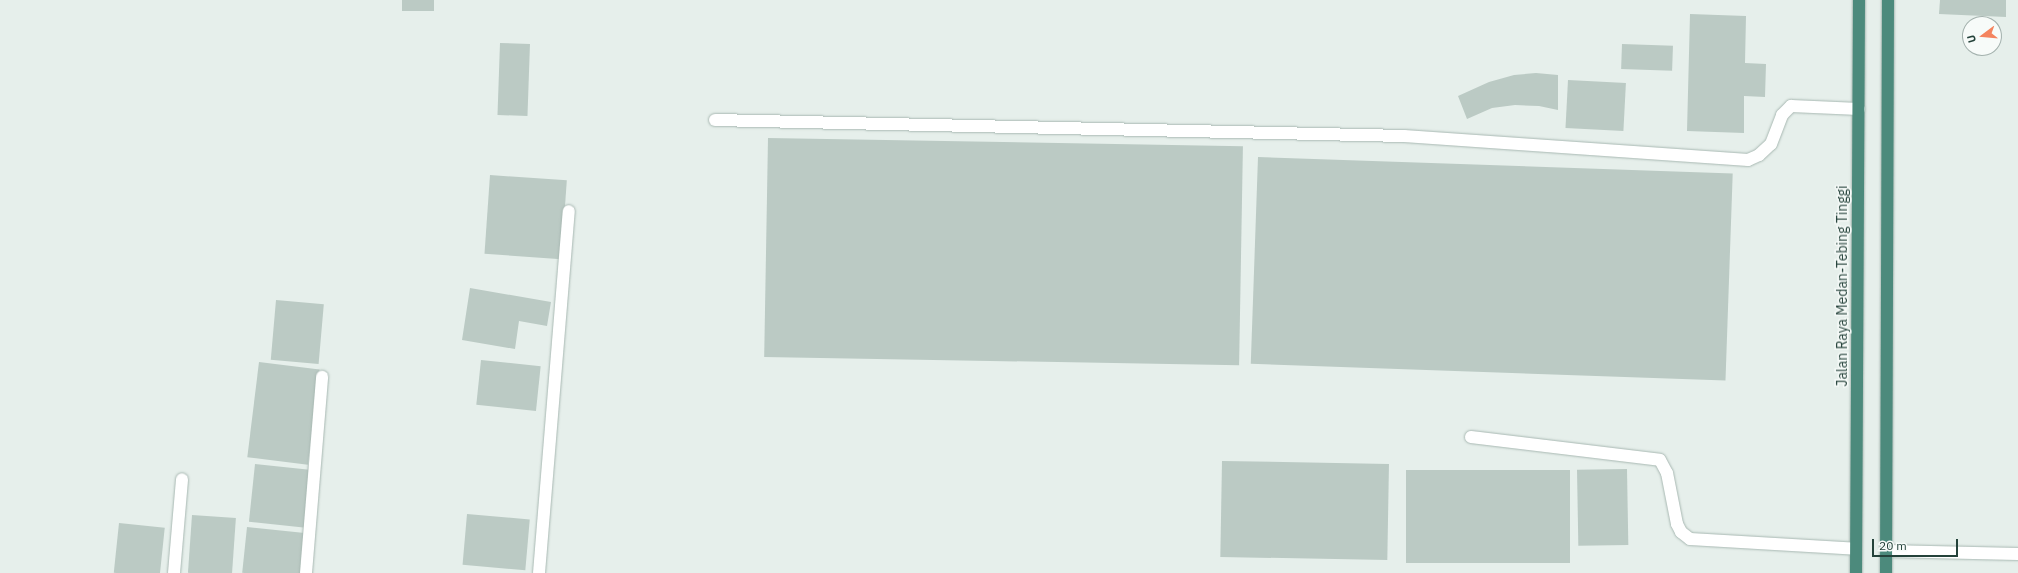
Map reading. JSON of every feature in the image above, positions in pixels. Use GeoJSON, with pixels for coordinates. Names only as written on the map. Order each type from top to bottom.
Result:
{"type":"FeatureCollection","features":[{"type":"Feature","properties":{"kind":"highway","name":"Jalan Raya Medan-Tebing Tinggi"},"geometry":{"type":"LineString","coordinates":[[1856,573],[1859,0]]}},
{"type":"Feature","properties":{"kind":"highway"},"geometry":{"type":"LineString","coordinates":[[1886,573],[1888,0]]}},
{"type":"Feature","properties":{"kind":"street"},"geometry":{"type":"LineString","coordinates":[[716,120],[1404,136],[1748,160],[1759,155],[1772,144],[1782,115],[1791,106],[1859,108]]}},
{"type":"Feature","properties":{"kind":"street"},"geometry":{"type":"LineString","coordinates":[[539,573],[569,211]]}},
{"type":"Feature","properties":{"kind":"street"},"geometry":{"type":"LineString","coordinates":[[306,573],[322,377]]}},
{"type":"Feature","properties":{"kind":"street"},"geometry":{"type":"LineString","coordinates":[[1471,437],[1660,460],[1667,473],[1677,524],[1681,532],[1690,539],[1856,549]]}},
{"type":"Feature","properties":{"kind":"street"},"geometry":{"type":"LineString","coordinates":[[174,573],[182,479]]}},
{"type":"Feature","properties":{"kind":"street"},"geometry":{"type":"LineString","coordinates":[[1886,550],[2018,554]]}},
{"type":"Feature","properties":{"kind":"building"},"geometry":{"type":"Polygon","coordinates":[[[402,0],[434,0],[434,11],[402,11],[402,0]]]}},
{"type":"Feature","properties":{"kind":"building"},"geometry":{"type":"Polygon","coordinates":[[[1940,0],[2006,0],[2006,17],[1939,14],[1940,0]]]}},
{"type":"Feature","properties":{"kind":"building"},"geometry":{"type":"Polygon","coordinates":[[[1690,14],[1746,16],[1745,63],[1766,64],[1765,97],[1744,96],[1744,133],[1687,131],[1690,14]]]}},
{"type":"Feature","properties":{"kind":"building"},"geometry":{"type":"Polygon","coordinates":[[[500,43],[530,44],[527,116],[497,115],[500,43]]]}},
{"type":"Feature","properties":{"kind":"building"},"geometry":{"type":"Polygon","coordinates":[[[1622,44],[1673,46],[1672,71],[1621,69],[1622,44]]]}},
{"type":"Feature","properties":{"kind":"building"},"geometry":{"type":"Polygon","coordinates":[[[1536,73],[1558,75],[1558,110],[1539,106],[1515,105],[1492,108],[1467,119],[1458,96],[1489,82],[1514,75],[1536,73]]]}},
{"type":"Feature","properties":{"kind":"building"},"geometry":{"type":"Polygon","coordinates":[[[1568,80],[1626,83],[1623,131],[1565,128],[1568,80]]]}},
{"type":"Feature","properties":{"kind":"building"},"geometry":{"type":"Polygon","coordinates":[[[768,138],[1243,146],[1239,365],[764,357],[768,138]]]}},
{"type":"Feature","properties":{"kind":"building"},"geometry":{"type":"Polygon","coordinates":[[[1258,157],[1733,174],[1725,380],[1251,364],[1258,157]]]}},
{"type":"Feature","properties":{"kind":"building"},"geometry":{"type":"Polygon","coordinates":[[[490,175],[567,180],[561,259],[484,254],[490,175]]]}},
{"type":"Feature","properties":{"kind":"building"},"geometry":{"type":"Polygon","coordinates":[[[470,288],[551,302],[547,326],[519,321],[515,349],[462,340],[470,288]]]}},
{"type":"Feature","properties":{"kind":"building"},"geometry":{"type":"Polygon","coordinates":[[[276,300],[324,304],[319,364],[271,360],[276,300]]]}},
{"type":"Feature","properties":{"kind":"building"},"geometry":{"type":"Polygon","coordinates":[[[481,360],[541,366],[536,411],[476,405],[481,360]]]}},
{"type":"Feature","properties":{"kind":"building"},"geometry":{"type":"Polygon","coordinates":[[[259,362],[320,369],[308,465],[247,457],[259,362]]]}},
{"type":"Feature","properties":{"kind":"building"},"geometry":{"type":"Polygon","coordinates":[[[1222,461],[1389,464],[1387,560],[1220,557],[1222,461]]]}},
{"type":"Feature","properties":{"kind":"building"},"geometry":{"type":"Polygon","coordinates":[[[255,464],[312,470],[306,528],[249,522],[255,464]]]}},
{"type":"Feature","properties":{"kind":"building"},"geometry":{"type":"Polygon","coordinates":[[[1627,469],[1628,545],[1578,546],[1577,470],[1627,469]]]}},
{"type":"Feature","properties":{"kind":"building"},"geometry":{"type":"Polygon","coordinates":[[[1406,470],[1570,470],[1570,563],[1406,563],[1406,470]]]}},
{"type":"Feature","properties":{"kind":"building"},"geometry":{"type":"Polygon","coordinates":[[[467,514],[530,519],[525,570],[463,565],[467,514]]]}},
{"type":"Feature","properties":{"kind":"building"},"geometry":{"type":"Polygon","coordinates":[[[192,515],[236,518],[232,573],[188,573],[192,515]]]}},
{"type":"Feature","properties":{"kind":"building"},"geometry":{"type":"Polygon","coordinates":[[[119,523],[165,528],[160,573],[114,573],[119,523]]]}},
{"type":"Feature","properties":{"kind":"building"},"geometry":{"type":"Polygon","coordinates":[[[247,527],[305,533],[300,573],[242,573],[247,527]]]}}]}
